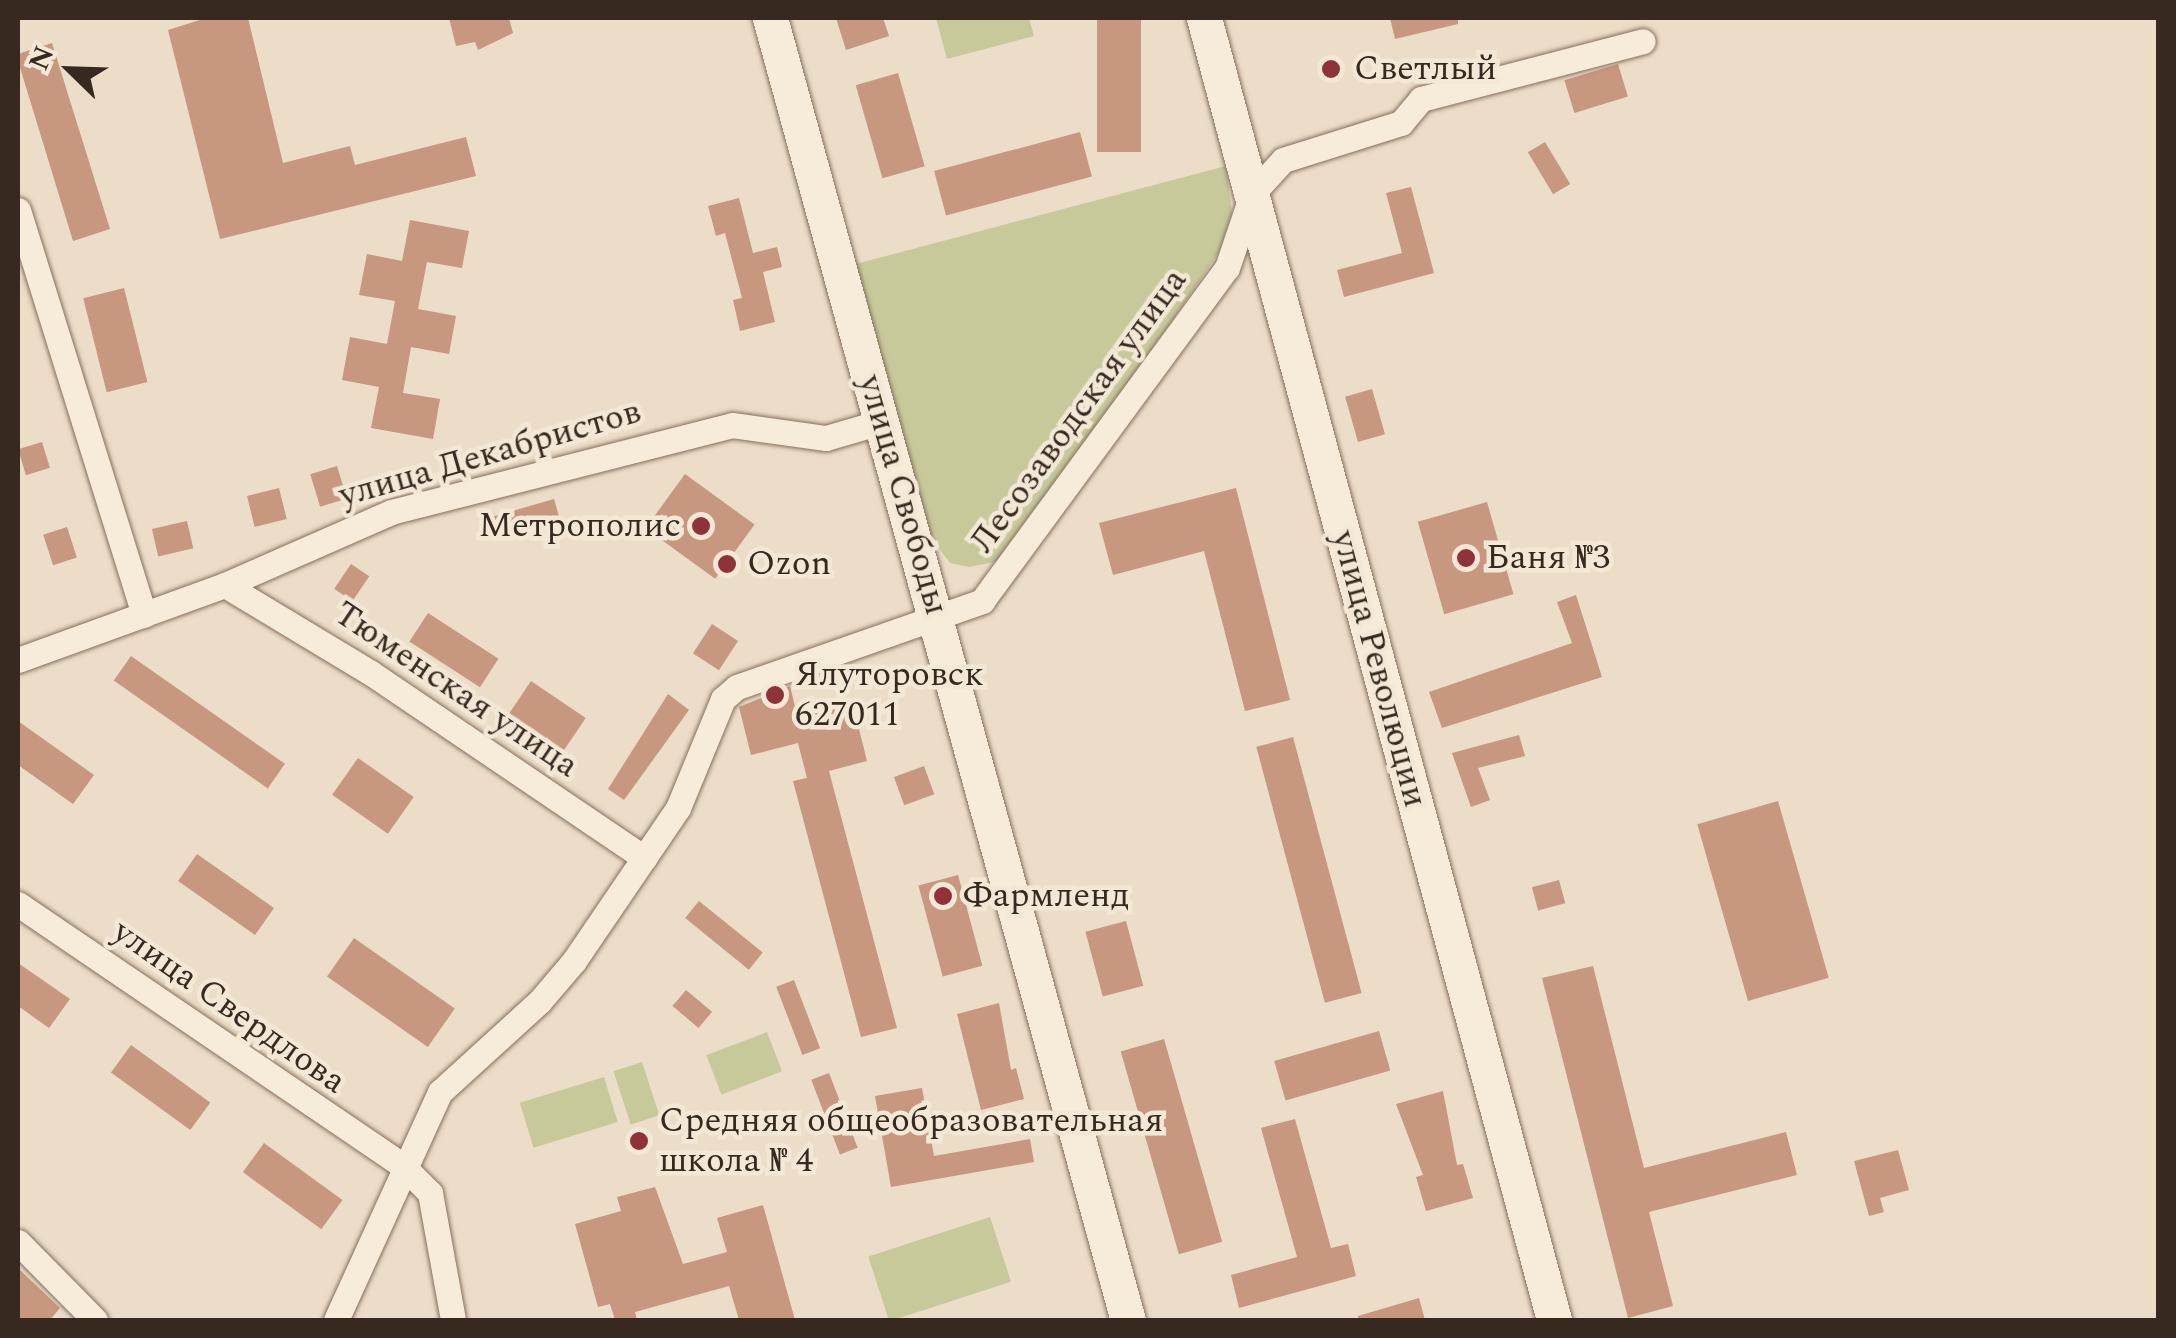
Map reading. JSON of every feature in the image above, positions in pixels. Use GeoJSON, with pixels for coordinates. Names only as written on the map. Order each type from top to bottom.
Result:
{"type":"FeatureCollection","features":[{"type":"Feature","properties":{"kind":"street","name":"улица Свободы"},"geometry":{"type":"LineString","coordinates":[[770,18],[1128,1320]]}},
{"type":"Feature","properties":{"kind":"street","name":"улица Революции"},"geometry":{"type":"LineString","coordinates":[[1204,18],[1554,1320]]}},
{"type":"Feature","properties":{"kind":"street","name":"Лесозаводская улица"},"geometry":{"type":"LineString","coordinates":[[336,1320],[402,1165],[440,1092],[539,1002],[644,858],[678,808],[723,699],[737,687],[939,622],[982,601],[1058,506],[1226,268],[1252,194],[1282,160],[1401,123],[1421,98],[1642,40]]}},
{"type":"Feature","properties":{"kind":"street"},"geometry":{"type":"LineString","coordinates":[[18,210],[144,615]]}},
{"type":"Feature","properties":{"kind":"street","name":"улица Декабристов"},"geometry":{"type":"LineString","coordinates":[[19,653],[144,615],[225,585],[392,512],[732,424],[826,438],[882,422]]}},
{"type":"Feature","properties":{"kind":"street","name":"Тюменская улица"},"geometry":{"type":"LineString","coordinates":[[225,585],[372,673],[644,858]]}},
{"type":"Feature","properties":{"kind":"street","name":"улица Свердлова"},"geometry":{"type":"LineString","coordinates":[[18,904],[402,1165]]}},
{"type":"Feature","properties":{"kind":"street"},"geometry":{"type":"LineString","coordinates":[[402,1165],[430,1193],[453,1320]]}},
{"type":"Feature","properties":{"kind":"street"},"geometry":{"type":"LineString","coordinates":[[18,1242],[95,1320]]}},
{"type":"Feature","properties":{"kind":"green space"},"geometry":{"type":"Polygon","coordinates":[[[936,18],[1029,18],[1034,36],[947,59],[936,18]]]}},
{"type":"Feature","properties":{"kind":"green space"},"geometry":{"type":"Polygon","coordinates":[[[1226,166],[1232,214],[1219,252],[1042,513],[1000,561],[969,567],[950,563],[928,534],[856,264],[1226,166]]]}},
{"type":"Feature","properties":{"kind":"green space"},"geometry":{"type":"Polygon","coordinates":[[[767,1032],[782,1071],[721,1095],[706,1055],[767,1032]]]}},
{"type":"Feature","properties":{"kind":"green space"},"geometry":{"type":"Polygon","coordinates":[[[642,1062],[659,1115],[631,1125],[613,1071],[642,1062]]]}},
{"type":"Feature","properties":{"kind":"green space"},"geometry":{"type":"Polygon","coordinates":[[[604,1077],[618,1122],[534,1148],[520,1103],[604,1077]]]}},
{"type":"Feature","properties":{"kind":"green space"},"geometry":{"type":"Polygon","coordinates":[[[990,1217],[1011,1282],[889,1320],[868,1257],[990,1217]]]}},
{"type":"Feature","properties":{"kind":"building"},"geometry":{"type":"Polygon","coordinates":[[[206,18],[248,18],[283,163],[350,146],[355,165],[466,137],[476,176],[220,239],[168,30],[206,18]]]}},
{"type":"Feature","properties":{"kind":"building"},"geometry":{"type":"Polygon","coordinates":[[[449,18],[509,18],[513,33],[478,50],[475,42],[456,46],[449,18]]]}},
{"type":"Feature","properties":{"kind":"building"},"geometry":{"type":"Polygon","coordinates":[[[836,18],[883,18],[889,36],[846,50],[836,18]]]}},
{"type":"Feature","properties":{"kind":"building"},"geometry":{"type":"Polygon","coordinates":[[[1097,18],[1141,18],[1141,152],[1097,152],[1097,18]]]}},
{"type":"Feature","properties":{"kind":"building"},"geometry":{"type":"Polygon","coordinates":[[[1390,18],[1458,18],[1458,24],[1395,39],[1390,18]]]}},
{"type":"Feature","properties":{"kind":"building"},"geometry":{"type":"Polygon","coordinates":[[[52,43],[110,229],[73,241],[18,61],[18,54],[52,43]]]}},
{"type":"Feature","properties":{"kind":"building"},"geometry":{"type":"Polygon","coordinates":[[[1618,64],[1628,97],[1574,113],[1564,80],[1618,64]]]}},
{"type":"Feature","properties":{"kind":"building"},"geometry":{"type":"Polygon","coordinates":[[[898,73],[925,166],[882,178],[856,85],[898,73]]]}},
{"type":"Feature","properties":{"kind":"building"},"geometry":{"type":"Polygon","coordinates":[[[1080,132],[1092,176],[946,216],[934,171],[1080,132]]]}},
{"type":"Feature","properties":{"kind":"building"},"geometry":{"type":"Polygon","coordinates":[[[1545,142],[1570,184],[1553,194],[1528,152],[1545,142]]]}},
{"type":"Feature","properties":{"kind":"building"},"geometry":{"type":"Polygon","coordinates":[[[1411,187],[1434,273],[1344,297],[1337,270],[1402,253],[1386,193],[1411,187]]]}},
{"type":"Feature","properties":{"kind":"building"},"geometry":{"type":"Polygon","coordinates":[[[739,198],[753,253],[777,247],[782,267],[763,272],[775,322],[740,331],[733,300],[742,298],[725,233],[716,236],[708,206],[739,198]]]}},
{"type":"Feature","properties":{"kind":"building"},"geometry":{"type":"Polygon","coordinates":[[[410,220],[469,231],[462,268],[427,262],[418,309],[456,316],[449,354],[411,347],[403,393],[440,399],[433,439],[371,428],[379,387],[342,380],[350,337],[387,344],[395,301],[359,295],[367,254],[402,261],[410,220]]]}},
{"type":"Feature","properties":{"kind":"building"},"geometry":{"type":"Polygon","coordinates":[[[124,288],[147,382],[107,392],[83,298],[124,288]]]}},
{"type":"Feature","properties":{"kind":"building"},"geometry":{"type":"Polygon","coordinates":[[[1372,389],[1385,434],[1358,442],[1345,397],[1372,389]]]}},
{"type":"Feature","properties":{"kind":"building"},"geometry":{"type":"Polygon","coordinates":[[[42,442],[50,468],[26,475],[18,449],[42,442]]]}},
{"type":"Feature","properties":{"kind":"building"},"geometry":{"type":"Polygon","coordinates":[[[337,466],[347,499],[320,507],[310,474],[337,466]]]}},
{"type":"Feature","properties":{"kind":"building","name":"Метрополис"},"geometry":{"type":"Polygon","coordinates":[[[685,474],[755,525],[715,579],[646,528],[685,474]]]}},
{"type":"Feature","properties":{"kind":"building"},"geometry":{"type":"Polygon","coordinates":[[[279,488],[287,519],[255,527],[247,496],[279,488]]]}},
{"type":"Feature","properties":{"kind":"building"},"geometry":{"type":"Polygon","coordinates":[[[1236,488],[1290,700],[1245,711],[1204,551],[1113,575],[1099,523],[1236,488]]]}},
{"type":"Feature","properties":{"kind":"building"},"geometry":{"type":"Polygon","coordinates":[[[554,499],[560,520],[496,539],[490,517],[554,499]]]}},
{"type":"Feature","properties":{"kind":"building","name":"Баня №3"},"geometry":{"type":"Polygon","coordinates":[[[1487,502],[1513,594],[1444,614],[1418,522],[1487,502]]]}},
{"type":"Feature","properties":{"kind":"building"},"geometry":{"type":"Polygon","coordinates":[[[187,521],[193,548],[158,556],[152,529],[187,521]]]}},
{"type":"Feature","properties":{"kind":"building"},"geometry":{"type":"Polygon","coordinates":[[[67,527],[77,557],[53,565],[43,535],[67,527]]]}},
{"type":"Feature","properties":{"kind":"building"},"geometry":{"type":"Polygon","coordinates":[[[351,564],[369,576],[352,601],[334,589],[351,564]]]}},
{"type":"Feature","properties":{"kind":"building"},"geometry":{"type":"Polygon","coordinates":[[[1576,595],[1602,677],[1442,728],[1429,692],[1572,643],[1557,602],[1576,595]]]}},
{"type":"Feature","properties":{"kind":"building"},"geometry":{"type":"Polygon","coordinates":[[[428,613],[498,659],[480,687],[409,642],[428,613]]]}},
{"type":"Feature","properties":{"kind":"building"},"geometry":{"type":"Polygon","coordinates":[[[712,624],[738,641],[719,670],[693,653],[712,624]]]}},
{"type":"Feature","properties":{"kind":"building"},"geometry":{"type":"Polygon","coordinates":[[[131,656],[285,764],[268,788],[114,681],[131,656]]]}},
{"type":"Feature","properties":{"kind":"building"},"geometry":{"type":"Polygon","coordinates":[[[531,681],[586,718],[563,751],[509,714],[531,681]]]}},
{"type":"Feature","properties":{"kind":"building"},"geometry":{"type":"Polygon","coordinates":[[[790,686],[797,715],[852,701],[867,761],[829,771],[897,1028],[861,1037],[793,781],[807,778],[798,743],[751,755],[739,707],[790,686]]]}},
{"type":"Feature","properties":{"kind":"building"},"geometry":{"type":"Polygon","coordinates":[[[668,694],[689,710],[624,800],[608,789],[668,694]]]}},
{"type":"Feature","properties":{"kind":"building"},"geometry":{"type":"Polygon","coordinates":[[[18,721],[94,775],[73,804],[18,765],[18,721]]]}},
{"type":"Feature","properties":{"kind":"building"},"geometry":{"type":"Polygon","coordinates":[[[1519,735],[1525,756],[1478,768],[1490,800],[1471,807],[1452,753],[1519,735]]]}},
{"type":"Feature","properties":{"kind":"building"},"geometry":{"type":"Polygon","coordinates":[[[1293,737],[1362,993],[1325,1003],[1256,747],[1293,737]]]}},
{"type":"Feature","properties":{"kind":"building"},"geometry":{"type":"Polygon","coordinates":[[[358,758],[414,797],[388,834],[332,795],[358,758]]]}},
{"type":"Feature","properties":{"kind":"building"},"geometry":{"type":"Polygon","coordinates":[[[924,766],[934,794],[904,805],[894,777],[924,766]]]}},
{"type":"Feature","properties":{"kind":"building"},"geometry":{"type":"Polygon","coordinates":[[[1778,801],[1829,978],[1748,1001],[1697,824],[1778,801]]]}},
{"type":"Feature","properties":{"kind":"building"},"geometry":{"type":"Polygon","coordinates":[[[197,854],[274,908],[255,935],[178,881],[197,854]]]}},
{"type":"Feature","properties":{"kind":"building"},"geometry":{"type":"Polygon","coordinates":[[[958,875],[982,966],[943,976],[918,886],[958,875]]]}},
{"type":"Feature","properties":{"kind":"building"},"geometry":{"type":"Polygon","coordinates":[[[1559,880],[1565,903],[1538,910],[1532,887],[1559,880]]]}},
{"type":"Feature","properties":{"kind":"building"},"geometry":{"type":"Polygon","coordinates":[[[699,901],[763,953],[749,970],[685,918],[699,901]]]}},
{"type":"Feature","properties":{"kind":"building"},"geometry":{"type":"Polygon","coordinates":[[[1126,921],[1143,986],[1103,997],[1085,932],[1126,921]]]}},
{"type":"Feature","properties":{"kind":"building"},"geometry":{"type":"Polygon","coordinates":[[[354,938],[455,1009],[428,1047],[327,977],[354,938]]]}},
{"type":"Feature","properties":{"kind":"building"},"geometry":{"type":"Polygon","coordinates":[[[18,963],[70,999],[49,1028],[18,1006],[18,963]]]}},
{"type":"Feature","properties":{"kind":"building"},"geometry":{"type":"Polygon","coordinates":[[[1593,966],[1644,1168],[1786,1132],[1797,1175],[1649,1212],[1673,1306],[1628,1318],[1542,978],[1593,966]]]}},
{"type":"Feature","properties":{"kind":"building"},"geometry":{"type":"Polygon","coordinates":[[[794,980],[820,1048],[802,1055],[776,987],[794,980]]]}},
{"type":"Feature","properties":{"kind":"building"},"geometry":{"type":"Polygon","coordinates":[[[686,990],[712,1012],[699,1028],[673,1006],[686,990]]]}},
{"type":"Feature","properties":{"kind":"building"},"geometry":{"type":"Polygon","coordinates":[[[999,1003],[1011,1070],[1016,1068],[1024,1099],[981,1110],[957,1014],[999,1003]]]}},
{"type":"Feature","properties":{"kind":"building"},"geometry":{"type":"Polygon","coordinates":[[[1379,1031],[1390,1070],[1286,1100],[1274,1061],[1379,1031]]]}},
{"type":"Feature","properties":{"kind":"building"},"geometry":{"type":"Polygon","coordinates":[[[1164,1039],[1222,1242],[1179,1254],[1121,1051],[1164,1039]]]}},
{"type":"Feature","properties":{"kind":"building"},"geometry":{"type":"Polygon","coordinates":[[[131,1045],[210,1103],[190,1130],[111,1073],[131,1045]]]}},
{"type":"Feature","properties":{"kind":"building"},"geometry":{"type":"Polygon","coordinates":[[[829,1073],[858,1148],[840,1154],[811,1080],[829,1073]]]}},
{"type":"Feature","properties":{"kind":"building"},"geometry":{"type":"Polygon","coordinates":[[[922,1088],[934,1156],[1030,1139],[1034,1162],[891,1187],[875,1096],[922,1088]]]}},
{"type":"Feature","properties":{"kind":"building"},"geometry":{"type":"Polygon","coordinates":[[[1443,1091],[1457,1165],[1463,1164],[1473,1198],[1426,1211],[1416,1177],[1423,1175],[1396,1104],[1443,1091]]]}},
{"type":"Feature","properties":{"kind":"building"},"geometry":{"type":"Polygon","coordinates":[[[1295,1119],[1331,1248],[1348,1244],[1356,1276],[1239,1308],[1231,1275],[1297,1257],[1261,1128],[1295,1119]]]}},
{"type":"Feature","properties":{"kind":"building"},"geometry":{"type":"Polygon","coordinates":[[[264,1143],[342,1200],[321,1229],[243,1172],[264,1143]]]}},
{"type":"Feature","properties":{"kind":"building"},"geometry":{"type":"Polygon","coordinates":[[[1898,1150],[1909,1190],[1880,1198],[1884,1212],[1869,1216],[1854,1161],[1898,1150]]]}},
{"type":"Feature","properties":{"kind":"building"},"geometry":{"type":"Polygon","coordinates":[[[655,1187],[683,1264],[727,1252],[717,1218],[763,1205],[795,1320],[739,1320],[729,1286],[635,1312],[637,1320],[615,1320],[610,1304],[598,1307],[575,1224],[621,1211],[617,1197],[655,1187]]]}},
{"type":"Feature","properties":{"kind":"building"},"geometry":{"type":"Polygon","coordinates":[[[18,1268],[60,1308],[50,1320],[18,1320],[18,1268]]]}},
{"type":"Feature","properties":{"kind":"building"},"geometry":{"type":"Polygon","coordinates":[[[1419,1298],[1425,1320],[1358,1320],[1358,1316],[1419,1298]]]}},
{"type":"Feature","properties":{"kind":"place","name":"Светлый"},"geometry":{"type":"Point","coordinates":[1331,69]}},
{"type":"Feature","properties":{"kind":"place","name":"Метрополис"},"geometry":{"type":"Point","coordinates":[701,526]}},
{"type":"Feature","properties":{"kind":"place","name":"Баня №3"},"geometry":{"type":"Point","coordinates":[1466,558]}},
{"type":"Feature","properties":{"kind":"place","name":"Ozon"},"geometry":{"type":"Point","coordinates":[727,564]}},
{"type":"Feature","properties":{"kind":"place","name":"Ялуторовск 627011"},"geometry":{"type":"Point","coordinates":[775,695]}},
{"type":"Feature","properties":{"kind":"place","name":"Фармленд"},"geometry":{"type":"Point","coordinates":[943,896]}},
{"type":"Feature","properties":{"kind":"place","name":"Средняя общеобразовательная школа № 4"},"geometry":{"type":"Point","coordinates":[639,1141]}}]}
